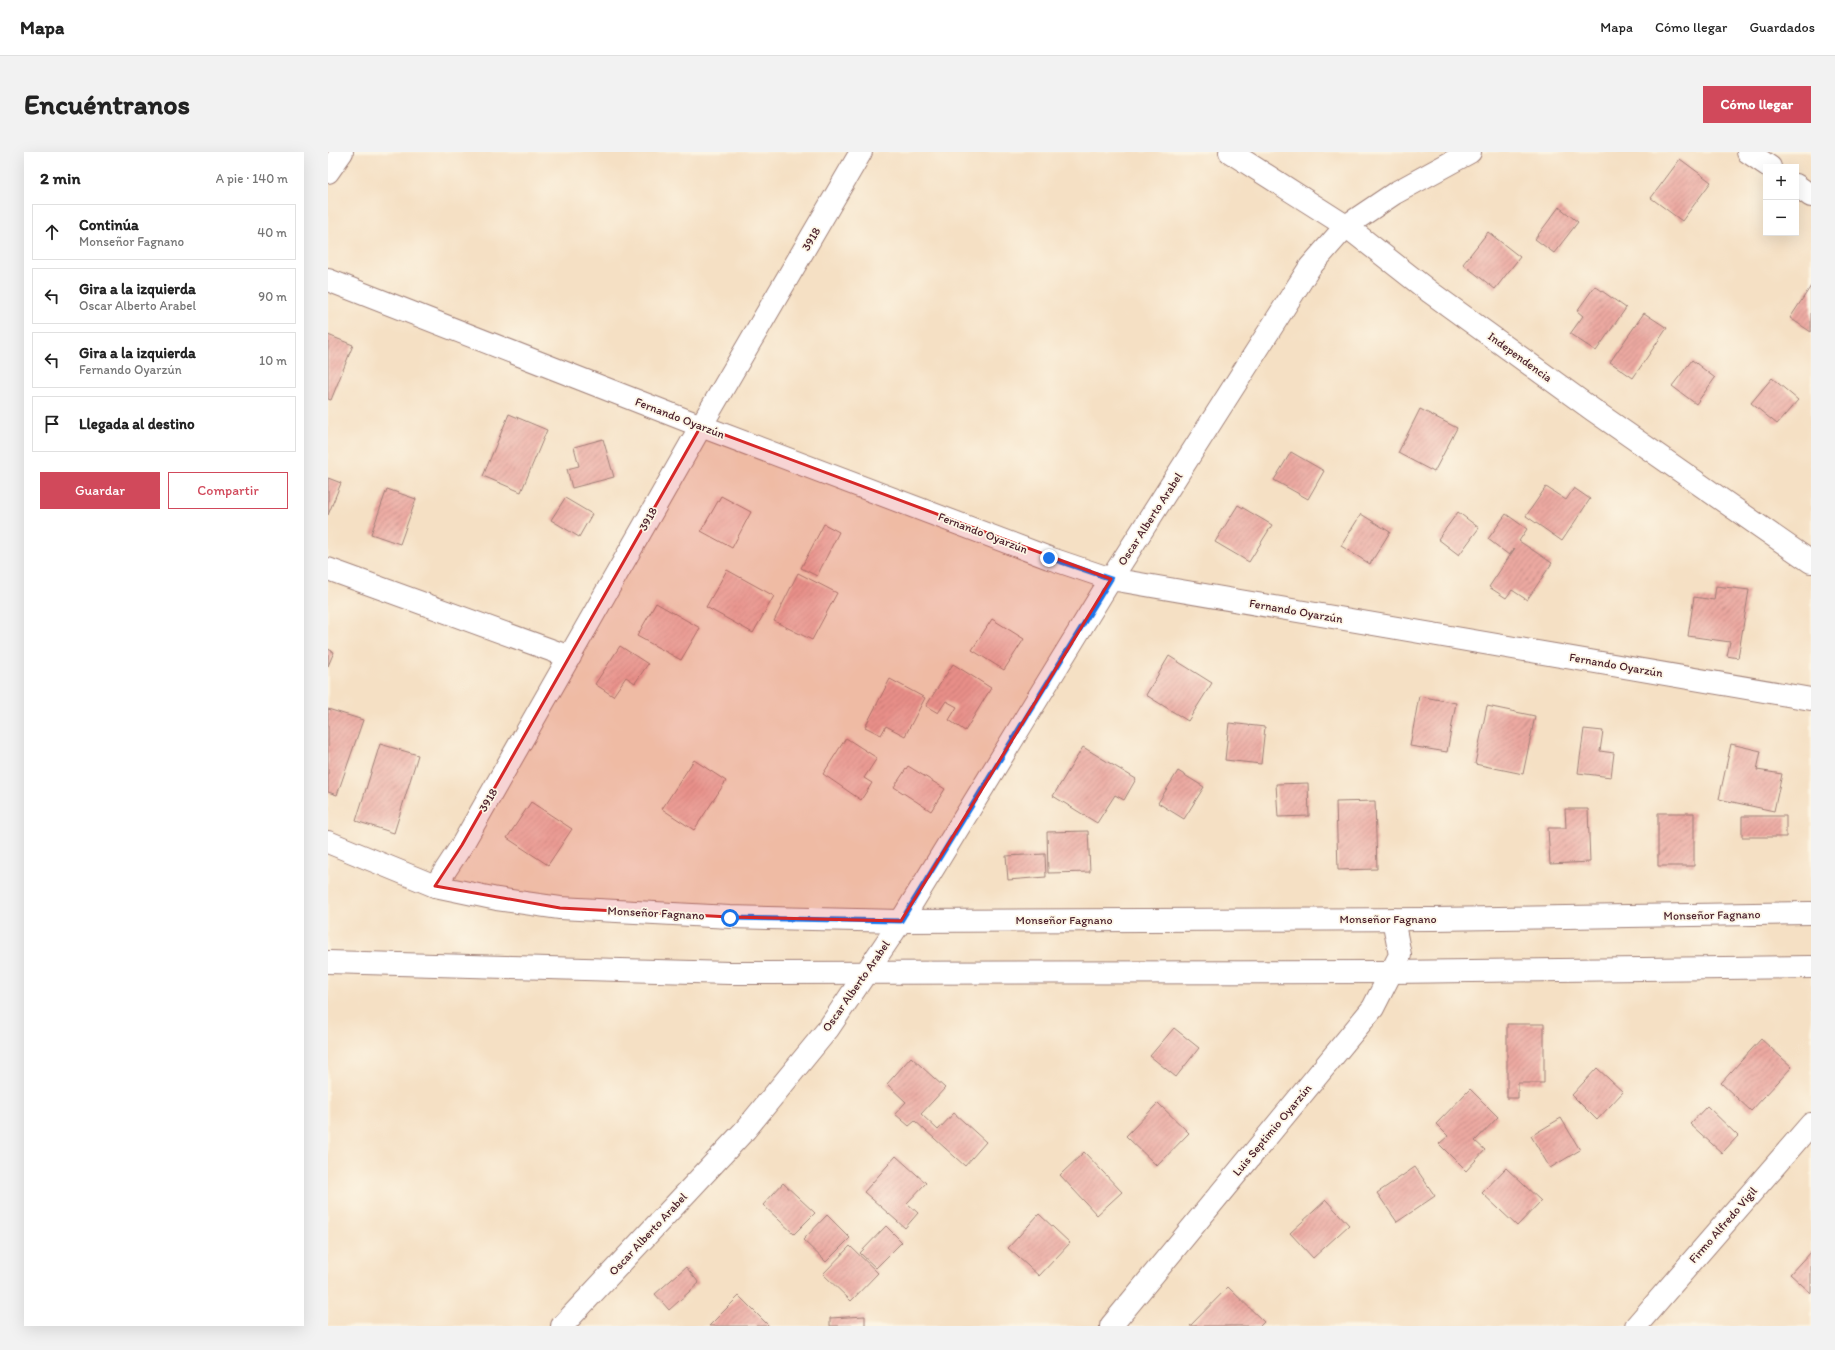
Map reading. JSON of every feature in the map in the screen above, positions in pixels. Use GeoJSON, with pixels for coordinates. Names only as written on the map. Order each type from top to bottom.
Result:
{"type":"FeatureCollection","features":[{"type":"Feature","properties":{"kind":"street"},"geometry":{"type":"LineString","coordinates":[[328,172],[342,152]]}},
{"type":"Feature","properties":{"kind":"street","name":"3918"},"geometry":{"type":"LineString","coordinates":[[435,886],[462,845],[701,426],[861,152]]}},
{"type":"Feature","properties":{"kind":"street","name":"Independencia"},"geometry":{"type":"LineString","coordinates":[[1230,152],[1346,226],[1430,292],[1593,410],[1811,562]]}},
{"type":"Feature","properties":{"kind":"street","name":"Oscar Alberto Arabel"},"geometry":{"type":"LineString","coordinates":[[562,1326],[746,1129],[828,1029],[901,921],[1111,579],[1310,267],[1346,226],[1396,193],[1470,152]]}},
{"type":"Feature","properties":{"kind":"street"},"geometry":{"type":"LineString","coordinates":[[1748,152],[1766,164]]}},
{"type":"Feature","properties":{"kind":"street"},"geometry":{"type":"LineString","coordinates":[[1799,187],[1811,196]]}},
{"type":"Feature","properties":{"kind":"street","name":"Fernando Oyarzún"},"geometry":{"type":"LineString","coordinates":[[328,280],[701,426],[1049,558],[1111,579],[1811,699]]}},
{"type":"Feature","properties":{"kind":"street"},"geometry":{"type":"LineString","coordinates":[[328,569],[570,657]]}},
{"type":"Feature","properties":{"kind":"street","name":"Monseñor Fagnano"},"geometry":{"type":"LineString","coordinates":[[328,842],[435,886],[497,899],[560,908],[730,918],[901,921],[1393,919],[1811,913]]}},
{"type":"Feature","properties":{"kind":"street","name":"Luis Septimio Oyarzún"},"geometry":{"type":"LineString","coordinates":[[1111,1326],[1373,1008],[1400,955],[1393,919]]}},
{"type":"Feature","properties":{"kind":"street"},"geometry":{"type":"LineString","coordinates":[[328,962],[729,973],[1391,972],[1811,967]]}},
{"type":"Feature","properties":{"kind":"street","name":"Firmo Alfredo Vigil"},"geometry":{"type":"LineString","coordinates":[[1636,1326],[1811,1124]]}},
{"type":"Feature","properties":{"kind":"highlighted area"},"geometry":{"type":"Polygon","coordinates":[[[701,426],[1111,579],[901,921],[730,917],[560,908],[435,886],[462,845],[701,426]]]}},
{"type":"Feature","properties":{"kind":"building"},"geometry":{"type":"Polygon","coordinates":[[[1680,159],[1711,182],[1682,221],[1651,198],[1680,159]]]}},
{"type":"Feature","properties":{"kind":"building"},"geometry":{"type":"Polygon","coordinates":[[[1559,207],[1578,222],[1554,253],[1535,239],[1559,207]]]}},
{"type":"Feature","properties":{"kind":"building"},"geometry":{"type":"Polygon","coordinates":[[[1488,232],[1520,257],[1495,289],[1463,264],[1488,232]]]}},
{"type":"Feature","properties":{"kind":"building"},"geometry":{"type":"Polygon","coordinates":[[[1595,286],[1626,308],[1596,351],[1570,334],[1583,316],[1577,311],[1595,286]]]}},
{"type":"Feature","properties":{"kind":"building"},"geometry":{"type":"Polygon","coordinates":[[[1811,286],[1811,332],[1790,318],[1811,286]]]}},
{"type":"Feature","properties":{"kind":"building"},"geometry":{"type":"Polygon","coordinates":[[[1644,313],[1667,328],[1633,378],[1610,362],[1644,313]]]}},
{"type":"Feature","properties":{"kind":"building"},"geometry":{"type":"Polygon","coordinates":[[[328,335],[353,345],[331,400],[328,399],[328,335]]]}},
{"type":"Feature","properties":{"kind":"building"},"geometry":{"type":"Polygon","coordinates":[[[1692,360],[1715,378],[1696,404],[1672,386],[1692,360]]]}},
{"type":"Feature","properties":{"kind":"building"},"geometry":{"type":"Polygon","coordinates":[[[1772,378],[1798,400],[1777,424],[1751,403],[1772,378]]]}},
{"type":"Feature","properties":{"kind":"building"},"geometry":{"type":"Polygon","coordinates":[[[1420,409],[1457,428],[1434,472],[1398,453],[1420,409]]]}},
{"type":"Feature","properties":{"kind":"building"},"geometry":{"type":"Polygon","coordinates":[[[509,414],[547,430],[521,492],[483,476],[509,414]]]}},
{"type":"Feature","properties":{"kind":"building"},"geometry":{"type":"Polygon","coordinates":[[[603,439],[614,477],[572,488],[567,469],[579,466],[574,447],[603,439]]]}},
{"type":"Feature","properties":{"kind":"building"},"geometry":{"type":"Polygon","coordinates":[[[1291,452],[1324,471],[1308,499],[1274,480],[1291,452]]]}},
{"type":"Feature","properties":{"kind":"building"},"geometry":{"type":"Polygon","coordinates":[[[328,478],[341,483],[328,515],[328,478]]]}},
{"type":"Feature","properties":{"kind":"building"},"geometry":{"type":"Polygon","coordinates":[[[1546,487],[1566,500],[1574,488],[1590,499],[1562,541],[1526,516],[1546,487]]]}},
{"type":"Feature","properties":{"kind":"building"},"geometry":{"type":"Polygon","coordinates":[[[387,489],[416,499],[400,544],[371,534],[387,489]]]}},
{"type":"Feature","properties":{"kind":"building"},"geometry":{"type":"Polygon","coordinates":[[[721,496],[751,512],[732,548],[701,531],[721,496]]]}},
{"type":"Feature","properties":{"kind":"building"},"geometry":{"type":"Polygon","coordinates":[[[565,498],[592,514],[579,537],[551,520],[565,498]]]}},
{"type":"Feature","properties":{"kind":"building"},"geometry":{"type":"Polygon","coordinates":[[[1238,505],[1272,525],[1249,562],[1215,542],[1238,505]]]}},
{"type":"Feature","properties":{"kind":"building"},"geometry":{"type":"Polygon","coordinates":[[[1458,512],[1479,528],[1459,555],[1438,539],[1458,512]]]}},
{"type":"Feature","properties":{"kind":"building"},"geometry":{"type":"Polygon","coordinates":[[[1361,514],[1390,532],[1370,564],[1341,546],[1361,514]]]}},
{"type":"Feature","properties":{"kind":"building"},"geometry":{"type":"Polygon","coordinates":[[[1506,514],[1527,529],[1519,541],[1552,563],[1527,600],[1512,590],[1506,598],[1489,587],[1515,548],[1509,555],[1488,539],[1506,514]]]}},
{"type":"Feature","properties":{"kind":"building"},"geometry":{"type":"Polygon","coordinates":[[[824,524],[839,532],[817,576],[801,568],[824,524]]]}},
{"type":"Feature","properties":{"kind":"building"},"geometry":{"type":"Polygon","coordinates":[[[727,570],[774,596],[753,633],[706,607],[727,570]]]}},
{"type":"Feature","properties":{"kind":"building"},"geometry":{"type":"Polygon","coordinates":[[[798,573],[837,593],[812,640],[774,621],[798,573]]]}},
{"type":"Feature","properties":{"kind":"building"},"geometry":{"type":"Polygon","coordinates":[[[1716,586],[1749,590],[1738,658],[1727,656],[1730,642],[1688,636],[1694,597],[1714,600],[1716,586]]]}},
{"type":"Feature","properties":{"kind":"building"},"geometry":{"type":"Polygon","coordinates":[[[656,603],[700,628],[681,660],[637,636],[656,603]]]}},
{"type":"Feature","properties":{"kind":"building"},"geometry":{"type":"Polygon","coordinates":[[[992,619],[1024,639],[1004,670],[972,650],[992,619]]]}},
{"type":"Feature","properties":{"kind":"building"},"geometry":{"type":"Polygon","coordinates":[[[620,646],[648,664],[635,683],[626,677],[613,696],[595,684],[620,646]]]}},
{"type":"Feature","properties":{"kind":"building"},"geometry":{"type":"Polygon","coordinates":[[[328,649],[334,652],[328,666],[328,649]]]}},
{"type":"Feature","properties":{"kind":"building"},"geometry":{"type":"Polygon","coordinates":[[[1169,656],[1212,683],[1188,721],[1146,695],[1169,656]]]}},
{"type":"Feature","properties":{"kind":"building"},"geometry":{"type":"Polygon","coordinates":[[[953,664],[991,688],[965,731],[949,720],[957,707],[946,701],[938,713],[926,706],[953,664]]]}},
{"type":"Feature","properties":{"kind":"building"},"geometry":{"type":"Polygon","coordinates":[[[890,679],[925,698],[905,736],[886,726],[881,735],[865,727],[890,679]]]}},
{"type":"Feature","properties":{"kind":"building"},"geometry":{"type":"Polygon","coordinates":[[[1419,696],[1456,703],[1447,752],[1410,746],[1419,696]]]}},
{"type":"Feature","properties":{"kind":"building"},"geometry":{"type":"Polygon","coordinates":[[[1487,706],[1535,716],[1523,774],[1475,764],[1487,706]]]}},
{"type":"Feature","properties":{"kind":"building"},"geometry":{"type":"Polygon","coordinates":[[[328,709],[363,720],[337,795],[328,792],[328,709]]]}},
{"type":"Feature","properties":{"kind":"building"},"geometry":{"type":"Polygon","coordinates":[[[1229,723],[1265,727],[1261,764],[1225,760],[1229,723]]]}},
{"type":"Feature","properties":{"kind":"building"},"geometry":{"type":"Polygon","coordinates":[[[1584,729],[1603,731],[1600,751],[1614,753],[1611,777],[1578,773],[1584,729]]]}},
{"type":"Feature","properties":{"kind":"building"},"geometry":{"type":"Polygon","coordinates":[[[846,738],[877,758],[864,778],[872,783],[861,800],[823,774],[846,738]]]}},
{"type":"Feature","properties":{"kind":"building"},"geometry":{"type":"Polygon","coordinates":[[[380,744],[418,755],[394,833],[356,821],[380,744]]]}},
{"type":"Feature","properties":{"kind":"building"},"geometry":{"type":"Polygon","coordinates":[[[1731,744],[1761,751],[1757,770],[1782,774],[1774,811],[1719,799],[1731,744]]]}},
{"type":"Feature","properties":{"kind":"building"},"geometry":{"type":"Polygon","coordinates":[[[1083,747],[1136,779],[1124,800],[1115,795],[1097,823],[1053,796],[1083,747]]]}},
{"type":"Feature","properties":{"kind":"building"},"geometry":{"type":"Polygon","coordinates":[[[694,760],[726,781],[694,830],[662,809],[694,760]]]}},
{"type":"Feature","properties":{"kind":"building"},"geometry":{"type":"Polygon","coordinates":[[[908,766],[945,789],[931,811],[894,787],[908,766]]]}},
{"type":"Feature","properties":{"kind":"building"},"geometry":{"type":"Polygon","coordinates":[[[1178,771],[1204,787],[1184,819],[1158,803],[1178,771]]]}},
{"type":"Feature","properties":{"kind":"building"},"geometry":{"type":"Polygon","coordinates":[[[1308,783],[1309,816],[1278,817],[1276,784],[1308,783]]]}},
{"type":"Feature","properties":{"kind":"building"},"geometry":{"type":"Polygon","coordinates":[[[1375,801],[1377,869],[1338,870],[1336,802],[1375,801]]]}},
{"type":"Feature","properties":{"kind":"building"},"geometry":{"type":"Polygon","coordinates":[[[531,802],[572,829],[548,865],[507,838],[531,802]]]}},
{"type":"Feature","properties":{"kind":"building"},"geometry":{"type":"Polygon","coordinates":[[[1565,809],[1588,809],[1590,862],[1550,864],[1548,828],[1566,828],[1565,809]]]}},
{"type":"Feature","properties":{"kind":"building"},"geometry":{"type":"Polygon","coordinates":[[[1658,813],[1694,813],[1694,866],[1658,866],[1658,813]]]}},
{"type":"Feature","properties":{"kind":"building"},"geometry":{"type":"Polygon","coordinates":[[[1742,816],[1786,816],[1786,837],[1742,837],[1742,816]]]}},
{"type":"Feature","properties":{"kind":"building"},"geometry":{"type":"Polygon","coordinates":[[[1088,831],[1090,872],[1048,873],[1047,832],[1088,831]]]}},
{"type":"Feature","properties":{"kind":"building"},"geometry":{"type":"Polygon","coordinates":[[[1045,854],[1046,877],[1008,880],[1006,856],[1045,854]]]}},
{"type":"Feature","properties":{"kind":"building"},"geometry":{"type":"Polygon","coordinates":[[[1507,1024],[1544,1024],[1544,1083],[1518,1083],[1518,1098],[1507,1098],[1507,1024]]]}},
{"type":"Feature","properties":{"kind":"building"},"geometry":{"type":"Polygon","coordinates":[[[1174,1028],[1199,1048],[1176,1077],[1150,1056],[1174,1028]]]}},
{"type":"Feature","properties":{"kind":"building"},"geometry":{"type":"Polygon","coordinates":[[[1761,1039],[1792,1067],[1751,1111],[1721,1083],[1761,1039]]]}},
{"type":"Feature","properties":{"kind":"building"},"geometry":{"type":"Polygon","coordinates":[[[911,1057],[945,1088],[921,1114],[938,1130],[954,1113],[986,1142],[965,1166],[915,1121],[909,1126],[895,1114],[906,1102],[887,1084],[911,1057]]]}},
{"type":"Feature","properties":{"kind":"building"},"geometry":{"type":"Polygon","coordinates":[[[1597,1068],[1623,1092],[1597,1120],[1572,1095],[1597,1068]]]}},
{"type":"Feature","properties":{"kind":"building"},"geometry":{"type":"Polygon","coordinates":[[[1470,1089],[1498,1117],[1475,1141],[1485,1150],[1466,1171],[1439,1144],[1448,1136],[1436,1124],[1470,1089]]]}},
{"type":"Feature","properties":{"kind":"building"},"geometry":{"type":"Polygon","coordinates":[[[1158,1103],[1189,1133],[1157,1166],[1126,1136],[1158,1103]]]}},
{"type":"Feature","properties":{"kind":"building"},"geometry":{"type":"Polygon","coordinates":[[[1707,1106],[1738,1136],[1722,1153],[1690,1124],[1707,1106]]]}},
{"type":"Feature","properties":{"kind":"building"},"geometry":{"type":"Polygon","coordinates":[[[1561,1118],[1580,1150],[1550,1168],[1531,1136],[1561,1118]]]}},
{"type":"Feature","properties":{"kind":"building"},"geometry":{"type":"Polygon","coordinates":[[[1084,1152],[1122,1192],[1097,1215],[1060,1175],[1084,1152]]]}},
{"type":"Feature","properties":{"kind":"building"},"geometry":{"type":"Polygon","coordinates":[[[896,1156],[926,1183],[907,1203],[918,1213],[905,1228],[864,1192],[896,1156]]]}},
{"type":"Feature","properties":{"kind":"building"},"geometry":{"type":"Polygon","coordinates":[[[1415,1167],[1435,1196],[1397,1222],[1377,1193],[1415,1167]]]}},
{"type":"Feature","properties":{"kind":"building"},"geometry":{"type":"Polygon","coordinates":[[[1506,1168],[1541,1201],[1517,1226],[1482,1193],[1506,1168]]]}},
{"type":"Feature","properties":{"kind":"building"},"geometry":{"type":"Polygon","coordinates":[[[783,1183],[815,1213],[794,1234],[763,1205],[783,1183]]]}},
{"type":"Feature","properties":{"kind":"building"},"geometry":{"type":"Polygon","coordinates":[[[1326,1200],[1349,1225],[1313,1258],[1290,1233],[1326,1200]]]}},
{"type":"Feature","properties":{"kind":"building"},"geometry":{"type":"Polygon","coordinates":[[[1039,1214],[1070,1243],[1039,1276],[1008,1248],[1039,1214]]]}},
{"type":"Feature","properties":{"kind":"building"},"geometry":{"type":"Polygon","coordinates":[[[827,1215],[850,1238],[826,1262],[803,1240],[827,1215]]]}},
{"type":"Feature","properties":{"kind":"building"},"geometry":{"type":"Polygon","coordinates":[[[886,1226],[902,1242],[876,1268],[860,1253],[886,1226]]]}},
{"type":"Feature","properties":{"kind":"building"},"geometry":{"type":"Polygon","coordinates":[[[850,1246],[878,1273],[851,1301],[823,1274],[850,1246]]]}},
{"type":"Feature","properties":{"kind":"building"},"geometry":{"type":"Polygon","coordinates":[[[1811,1251],[1811,1293],[1790,1274],[1811,1251]]]}},
{"type":"Feature","properties":{"kind":"building"},"geometry":{"type":"Polygon","coordinates":[[[686,1267],[699,1283],[669,1310],[655,1294],[686,1267]]]}},
{"type":"Feature","properties":{"kind":"building"},"geometry":{"type":"Polygon","coordinates":[[[1228,1287],[1264,1322],[1260,1326],[1190,1326],[1228,1287]]]}},
{"type":"Feature","properties":{"kind":"building"},"geometry":{"type":"Polygon","coordinates":[[[739,1296],[769,1326],[709,1326],[739,1296]]]}},
{"type":"Feature","properties":{"kind":"building"},"geometry":{"type":"Polygon","coordinates":[[[865,1316],[865,1326],[830,1326],[830,1318],[865,1316]]]}},
{"type":"Feature","properties":{"kind":"route"},"geometry":{"type":"LineString","coordinates":[[730,918],[901,921],[1111,579],[1049,558]]}}]}
